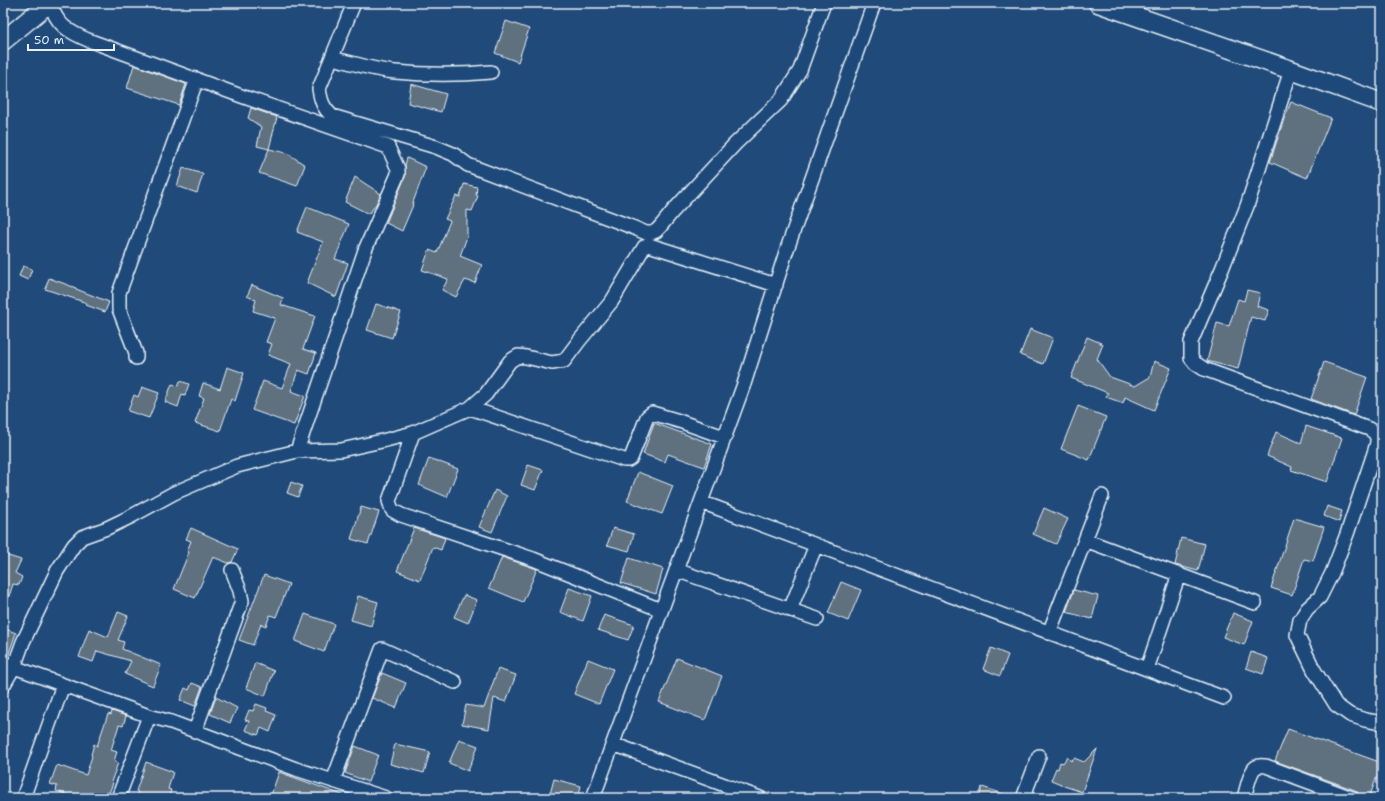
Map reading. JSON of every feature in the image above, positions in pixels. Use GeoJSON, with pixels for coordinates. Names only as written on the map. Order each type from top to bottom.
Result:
{"type":"FeatureCollection","features":[{"type":"Feature","properties":{"kind":"main road"},"geometry":{"type":"LineString","coordinates":[[3,41],[50,3]]}},
{"type":"Feature","properties":{"kind":"main road"},"geometry":{"type":"LineString","coordinates":[[1098,3],[1292,70],[1382,103]]}},
{"type":"Feature","properties":{"kind":"street"},"geometry":{"type":"LineString","coordinates":[[50,3],[53,13],[60,24],[78,36],[294,115],[386,146],[390,149],[398,169],[398,174],[365,250],[297,452]]}},
{"type":"Feature","properties":{"kind":"street"},"geometry":{"type":"LineString","coordinates":[[354,3],[319,89],[323,106],[332,116],[436,147],[453,154],[468,165],[639,230],[651,233],[660,227],[735,144],[781,100],[800,70],[824,3]]}},
{"type":"Feature","properties":{"kind":"street"},"geometry":{"type":"LineString","coordinates":[[593,798],[744,384],[786,252],[874,3]]}},
{"type":"Feature","properties":{"kind":"street"},"geometry":{"type":"LineString","coordinates":[[332,58],[394,72],[448,75],[491,72]]}},
{"type":"Feature","properties":{"kind":"street"},"geometry":{"type":"LineString","coordinates":[[1292,70],[1247,206],[1191,342],[1191,358],[1195,363],[1204,369],[1369,429],[1376,435],[1378,439],[1375,450],[1347,534],[1332,573],[1320,598],[1306,609],[1300,620],[1297,635],[1314,670],[1336,704],[1350,715],[1365,720],[1382,723]]}},
{"type":"Feature","properties":{"kind":"street"},"geometry":{"type":"LineString","coordinates":[[136,358],[136,353],[119,309],[119,293],[133,251],[197,79]]}},
{"type":"Feature","properties":{"kind":"street"},"geometry":{"type":"LineString","coordinates":[[3,686],[9,665],[23,642],[57,571],[74,545],[82,537],[124,519],[174,493],[237,466],[297,452],[341,450],[413,433],[470,408],[486,394],[510,360],[518,356],[552,363],[564,361],[612,301],[644,247],[649,245],[776,285]]}},
{"type":"Feature","properties":{"kind":"street"},"geometry":{"type":"LineString","coordinates":[[470,408],[624,460],[631,458],[647,417],[652,413],[724,437]]}},
{"type":"Feature","properties":{"kind":"street"},"geometry":{"type":"LineString","coordinates":[[413,433],[389,501],[392,510],[401,515],[533,559],[661,610]]}},
{"type":"Feature","properties":{"kind":"street"},"geometry":{"type":"LineString","coordinates":[[1049,633],[1102,496]]}},
{"type":"Feature","properties":{"kind":"street"},"geometry":{"type":"LineString","coordinates":[[701,502],[1224,698]]}},
{"type":"Feature","properties":{"kind":"street"},"geometry":{"type":"LineString","coordinates":[[1085,540],[1255,602]]}},
{"type":"Feature","properties":{"kind":"street"},"geometry":{"type":"LineString","coordinates":[[790,610],[816,545]]}},
{"type":"Feature","properties":{"kind":"street"},"geometry":{"type":"LineString","coordinates":[[195,731],[242,601],[232,570]]}},
{"type":"Feature","properties":{"kind":"street"},"geometry":{"type":"LineString","coordinates":[[676,570],[817,620]]}},
{"type":"Feature","properties":{"kind":"street"},"geometry":{"type":"LineString","coordinates":[[1147,669],[1179,574]]}},
{"type":"Feature","properties":{"kind":"street"},"geometry":{"type":"LineString","coordinates":[[333,781],[382,649],[454,682]]}},
{"type":"Feature","properties":{"kind":"street"},"geometry":{"type":"LineString","coordinates":[[9,665],[149,716],[171,722],[296,769],[386,798]]}},
{"type":"Feature","properties":{"kind":"street"},"geometry":{"type":"LineString","coordinates":[[23,798],[63,685]]}},
{"type":"Feature","properties":{"kind":"street"},"geometry":{"type":"LineString","coordinates":[[118,798],[149,716]]}},
{"type":"Feature","properties":{"kind":"street"},"geometry":{"type":"LineString","coordinates":[[613,744],[760,798]]}},
{"type":"Feature","properties":{"kind":"street"},"geometry":{"type":"LineString","coordinates":[[1023,798],[1039,756]]}},
{"type":"Feature","properties":{"kind":"street"},"geometry":{"type":"LineString","coordinates":[[1244,798],[1254,769],[1258,766],[1266,766],[1352,798]]}},
{"type":"Feature","properties":{"kind":"building"},"geometry":{"type":"Polygon","coordinates":[[[506,21],[529,29],[518,62],[495,53],[506,21]]]}},
{"type":"Feature","properties":{"kind":"building"},"geometry":{"type":"Polygon","coordinates":[[[134,65],[186,84],[179,105],[127,88],[134,65]]]}},
{"type":"Feature","properties":{"kind":"building"},"geometry":{"type":"Polygon","coordinates":[[[411,84],[446,94],[441,112],[408,103],[411,84]]]}},
{"type":"Feature","properties":{"kind":"building"},"geometry":{"type":"Polygon","coordinates":[[[1291,102],[1331,118],[1307,178],[1270,162],[1291,102]]]}},
{"type":"Feature","properties":{"kind":"building"},"geometry":{"type":"Polygon","coordinates":[[[251,108],[277,117],[269,149],[257,146],[261,127],[248,118],[251,108]]]}},
{"type":"Feature","properties":{"kind":"building"},"geometry":{"type":"Polygon","coordinates":[[[269,149],[287,153],[305,165],[297,186],[259,173],[269,149]]]}},
{"type":"Feature","properties":{"kind":"building"},"geometry":{"type":"Polygon","coordinates":[[[407,158],[426,167],[402,231],[386,223],[405,177],[405,165],[407,158]]]}},
{"type":"Feature","properties":{"kind":"building"},"geometry":{"type":"Polygon","coordinates":[[[183,168],[203,174],[197,193],[177,186],[183,168]]]}},
{"type":"Feature","properties":{"kind":"building"},"geometry":{"type":"Polygon","coordinates":[[[355,177],[381,194],[369,214],[345,202],[355,177]]]}},
{"type":"Feature","properties":{"kind":"building"},"geometry":{"type":"Polygon","coordinates":[[[464,184],[477,187],[476,195],[478,196],[472,211],[467,210],[467,237],[460,256],[482,265],[475,283],[465,280],[456,297],[442,290],[448,279],[422,270],[429,250],[437,253],[450,221],[445,219],[456,196],[460,197],[464,184]]]}},
{"type":"Feature","properties":{"kind":"building"},"geometry":{"type":"Polygon","coordinates":[[[307,207],[349,224],[335,259],[348,263],[336,297],[307,283],[323,242],[297,232],[307,207]]]}},
{"type":"Feature","properties":{"kind":"building"},"geometry":{"type":"Polygon","coordinates":[[[23,266],[32,269],[28,280],[19,276],[23,266]]]}},
{"type":"Feature","properties":{"kind":"building"},"geometry":{"type":"Polygon","coordinates":[[[49,278],[109,302],[105,312],[86,305],[87,303],[45,289],[49,278]]]}},
{"type":"Feature","properties":{"kind":"building"},"geometry":{"type":"Polygon","coordinates":[[[252,285],[283,298],[281,305],[315,316],[303,349],[316,353],[309,374],[298,370],[291,391],[305,396],[294,425],[252,410],[263,381],[282,388],[291,364],[268,355],[272,344],[266,342],[275,318],[253,311],[256,300],[247,296],[252,285]]]}},
{"type":"Feature","properties":{"kind":"building"},"geometry":{"type":"Polygon","coordinates":[[[1247,290],[1260,293],[1257,306],[1269,310],[1265,321],[1251,317],[1238,369],[1207,361],[1217,323],[1229,326],[1238,299],[1244,301],[1247,290]]]}},
{"type":"Feature","properties":{"kind":"building"},"geometry":{"type":"Polygon","coordinates":[[[376,304],[401,312],[392,338],[367,330],[376,304]]]}},
{"type":"Feature","properties":{"kind":"building"},"geometry":{"type":"Polygon","coordinates":[[[1030,329],[1053,338],[1043,364],[1020,355],[1030,329]]]}},
{"type":"Feature","properties":{"kind":"building"},"geometry":{"type":"Polygon","coordinates":[[[1087,337],[1103,344],[1097,359],[1110,377],[1135,386],[1150,377],[1154,361],[1171,368],[1154,410],[1125,397],[1123,403],[1106,397],[1108,393],[1071,378],[1087,337]]]}},
{"type":"Feature","properties":{"kind":"building"},"geometry":{"type":"Polygon","coordinates":[[[1324,362],[1367,377],[1354,415],[1311,399],[1324,362]]]}},
{"type":"Feature","properties":{"kind":"building"},"geometry":{"type":"Polygon","coordinates":[[[227,367],[244,373],[235,401],[231,399],[220,431],[195,423],[204,398],[199,396],[203,383],[220,389],[227,367]]]}},
{"type":"Feature","properties":{"kind":"building"},"geometry":{"type":"Polygon","coordinates":[[[180,381],[189,384],[185,395],[182,394],[178,407],[165,402],[172,384],[178,386],[180,381]]]}},
{"type":"Feature","properties":{"kind":"building"},"geometry":{"type":"Polygon","coordinates":[[[142,387],[159,393],[149,418],[128,411],[134,395],[138,397],[142,387]]]}},
{"type":"Feature","properties":{"kind":"building"},"geometry":{"type":"Polygon","coordinates":[[[1078,406],[1106,417],[1089,460],[1061,449],[1078,406]]]}},
{"type":"Feature","properties":{"kind":"building"},"geometry":{"type":"Polygon","coordinates":[[[654,423],[712,444],[704,467],[668,454],[665,462],[643,454],[654,423]]]}},
{"type":"Feature","properties":{"kind":"building"},"geometry":{"type":"Polygon","coordinates":[[[1306,426],[1342,438],[1327,482],[1291,470],[1292,467],[1267,456],[1276,432],[1301,443],[1306,426]]]}},
{"type":"Feature","properties":{"kind":"building"},"geometry":{"type":"Polygon","coordinates":[[[429,458],[458,469],[447,497],[419,485],[429,458]]]}},
{"type":"Feature","properties":{"kind":"building"},"geometry":{"type":"Polygon","coordinates":[[[528,465],[543,470],[535,490],[521,485],[528,465]]]}},
{"type":"Feature","properties":{"kind":"building"},"geometry":{"type":"Polygon","coordinates":[[[638,472],[673,486],[662,514],[627,501],[638,472]]]}},
{"type":"Feature","properties":{"kind":"building"},"geometry":{"type":"Polygon","coordinates":[[[291,482],[302,486],[298,497],[287,493],[291,482]]]}},
{"type":"Feature","properties":{"kind":"building"},"geometry":{"type":"Polygon","coordinates":[[[495,490],[507,496],[492,532],[479,527],[495,490]]]}},
{"type":"Feature","properties":{"kind":"building"},"geometry":{"type":"Polygon","coordinates":[[[1327,506],[1342,511],[1339,522],[1324,516],[1327,506]]]}},
{"type":"Feature","properties":{"kind":"building"},"geometry":{"type":"Polygon","coordinates":[[[361,507],[379,512],[368,544],[351,539],[361,507]]]}},
{"type":"Feature","properties":{"kind":"building"},"geometry":{"type":"Polygon","coordinates":[[[1044,508],[1068,519],[1056,544],[1033,534],[1044,508]]]}},
{"type":"Feature","properties":{"kind":"building"},"geometry":{"type":"Polygon","coordinates":[[[1294,518],[1324,527],[1313,561],[1304,559],[1292,595],[1271,588],[1294,518]]]}},
{"type":"Feature","properties":{"kind":"building"},"geometry":{"type":"Polygon","coordinates":[[[191,528],[238,549],[232,562],[228,563],[213,557],[195,598],[174,589],[189,552],[187,551],[191,541],[186,539],[191,528]]]}},
{"type":"Feature","properties":{"kind":"building"},"geometry":{"type":"Polygon","coordinates":[[[414,528],[445,538],[441,550],[433,547],[420,580],[397,571],[414,528]]]}},
{"type":"Feature","properties":{"kind":"building"},"geometry":{"type":"Polygon","coordinates":[[[613,528],[634,534],[629,551],[607,545],[613,528]]]}},
{"type":"Feature","properties":{"kind":"building"},"geometry":{"type":"Polygon","coordinates":[[[1181,538],[1205,544],[1198,571],[1175,565],[1181,538]]]}},
{"type":"Feature","properties":{"kind":"building"},"geometry":{"type":"Polygon","coordinates":[[[5,555],[21,560],[15,573],[22,577],[19,585],[13,584],[5,609],[3,609],[3,562],[5,555]]]}},
{"type":"Feature","properties":{"kind":"building"},"geometry":{"type":"Polygon","coordinates":[[[502,557],[537,569],[523,602],[489,588],[502,557]]]}},
{"type":"Feature","properties":{"kind":"building"},"geometry":{"type":"Polygon","coordinates":[[[629,558],[663,569],[656,594],[621,583],[629,558]]]}},
{"type":"Feature","properties":{"kind":"building"},"geometry":{"type":"Polygon","coordinates":[[[264,575],[289,584],[276,617],[270,615],[266,626],[261,624],[253,645],[239,640],[264,575]]]}},
{"type":"Feature","properties":{"kind":"building"},"geometry":{"type":"Polygon","coordinates":[[[841,582],[861,590],[848,621],[828,613],[841,582]]]}},
{"type":"Feature","properties":{"kind":"building"},"geometry":{"type":"Polygon","coordinates":[[[569,588],[592,596],[583,621],[560,612],[569,588]]]}},
{"type":"Feature","properties":{"kind":"building"},"geometry":{"type":"Polygon","coordinates":[[[1074,590],[1098,596],[1092,619],[1066,612],[1074,590]]]}},
{"type":"Feature","properties":{"kind":"building"},"geometry":{"type":"Polygon","coordinates":[[[464,595],[477,600],[468,623],[454,617],[464,595]]]}},
{"type":"Feature","properties":{"kind":"building"},"geometry":{"type":"Polygon","coordinates":[[[358,596],[378,602],[371,626],[351,620],[358,596]]]}},
{"type":"Feature","properties":{"kind":"building"},"geometry":{"type":"Polygon","coordinates":[[[118,612],[128,616],[118,640],[124,642],[122,649],[161,665],[153,686],[125,674],[131,661],[97,651],[93,662],[79,657],[89,629],[108,637],[118,612]]]}},
{"type":"Feature","properties":{"kind":"building"},"geometry":{"type":"Polygon","coordinates":[[[1233,613],[1253,621],[1244,645],[1223,637],[1233,613]]]}},
{"type":"Feature","properties":{"kind":"building"},"geometry":{"type":"Polygon","coordinates":[[[305,614],[334,624],[324,652],[295,641],[305,614]]]}},
{"type":"Feature","properties":{"kind":"building"},"geometry":{"type":"Polygon","coordinates":[[[604,615],[634,625],[628,640],[598,630],[604,615]]]}},
{"type":"Feature","properties":{"kind":"building"},"geometry":{"type":"Polygon","coordinates":[[[3,628],[16,633],[8,656],[3,655],[3,628]]]}},
{"type":"Feature","properties":{"kind":"building"},"geometry":{"type":"Polygon","coordinates":[[[991,648],[1008,655],[1000,676],[983,669],[991,648]]]}},
{"type":"Feature","properties":{"kind":"building"},"geometry":{"type":"Polygon","coordinates":[[[1251,652],[1268,658],[1263,674],[1246,668],[1251,652]]]}},
{"type":"Feature","properties":{"kind":"building"},"geometry":{"type":"Polygon","coordinates":[[[677,658],[722,676],[705,720],[659,702],[677,658]]]}},
{"type":"Feature","properties":{"kind":"building"},"geometry":{"type":"Polygon","coordinates":[[[588,659],[613,669],[599,704],[574,694],[588,659]]]}},
{"type":"Feature","properties":{"kind":"building"},"geometry":{"type":"Polygon","coordinates":[[[255,663],[274,671],[265,696],[246,688],[255,663]]]}},
{"type":"Feature","properties":{"kind":"building"},"geometry":{"type":"Polygon","coordinates":[[[498,669],[516,675],[506,702],[494,698],[489,729],[462,724],[466,705],[484,708],[498,669]]]}},
{"type":"Feature","properties":{"kind":"building"},"geometry":{"type":"Polygon","coordinates":[[[382,673],[406,683],[396,708],[372,698],[382,673]]]}},
{"type":"Feature","properties":{"kind":"building"},"geometry":{"type":"Polygon","coordinates":[[[192,683],[202,687],[195,706],[180,700],[185,688],[189,690],[192,683]]]}},
{"type":"Feature","properties":{"kind":"building"},"geometry":{"type":"Polygon","coordinates":[[[216,697],[237,708],[230,723],[210,714],[216,697]]]}},
{"type":"Feature","properties":{"kind":"building"},"geometry":{"type":"Polygon","coordinates":[[[256,704],[267,708],[266,711],[276,715],[270,732],[261,728],[258,735],[245,730],[249,721],[245,720],[249,710],[253,711],[256,704]]]}},
{"type":"Feature","properties":{"kind":"building"},"geometry":{"type":"Polygon","coordinates":[[[112,711],[126,716],[123,726],[119,725],[111,750],[117,752],[114,761],[118,763],[111,782],[113,783],[107,798],[77,798],[56,791],[57,786],[50,784],[57,765],[86,775],[94,744],[97,746],[108,714],[111,715],[112,711]]]}},
{"type":"Feature","properties":{"kind":"building"},"geometry":{"type":"Polygon","coordinates":[[[1288,729],[1382,763],[1369,798],[1360,798],[1355,790],[1275,761],[1288,729]]]}},
{"type":"Feature","properties":{"kind":"building"},"geometry":{"type":"Polygon","coordinates":[[[459,739],[478,746],[468,771],[449,763],[459,739]]]}},
{"type":"Feature","properties":{"kind":"building"},"geometry":{"type":"Polygon","coordinates":[[[395,744],[430,752],[424,773],[390,764],[395,744]]]}},
{"type":"Feature","properties":{"kind":"building"},"geometry":{"type":"Polygon","coordinates":[[[355,746],[378,755],[368,782],[345,773],[355,746]]]}},
{"type":"Feature","properties":{"kind":"building"},"geometry":{"type":"Polygon","coordinates":[[[1097,749],[1082,792],[1051,780],[1056,768],[1058,769],[1060,762],[1063,763],[1067,757],[1071,761],[1074,758],[1084,762],[1097,749]]]}},
{"type":"Feature","properties":{"kind":"building"},"geometry":{"type":"Polygon","coordinates":[[[146,762],[173,772],[168,789],[171,790],[169,798],[135,798],[146,762]]]}},
{"type":"Feature","properties":{"kind":"building"},"geometry":{"type":"Polygon","coordinates":[[[279,772],[348,797],[348,798],[270,798],[279,772]]]}},
{"type":"Feature","properties":{"kind":"building"},"geometry":{"type":"Polygon","coordinates":[[[554,779],[581,786],[578,798],[565,798],[550,794],[554,779]]]}},
{"type":"Feature","properties":{"kind":"building"},"geometry":{"type":"Polygon","coordinates":[[[982,787],[1010,796],[1010,798],[979,798],[982,787]]]}}]}
